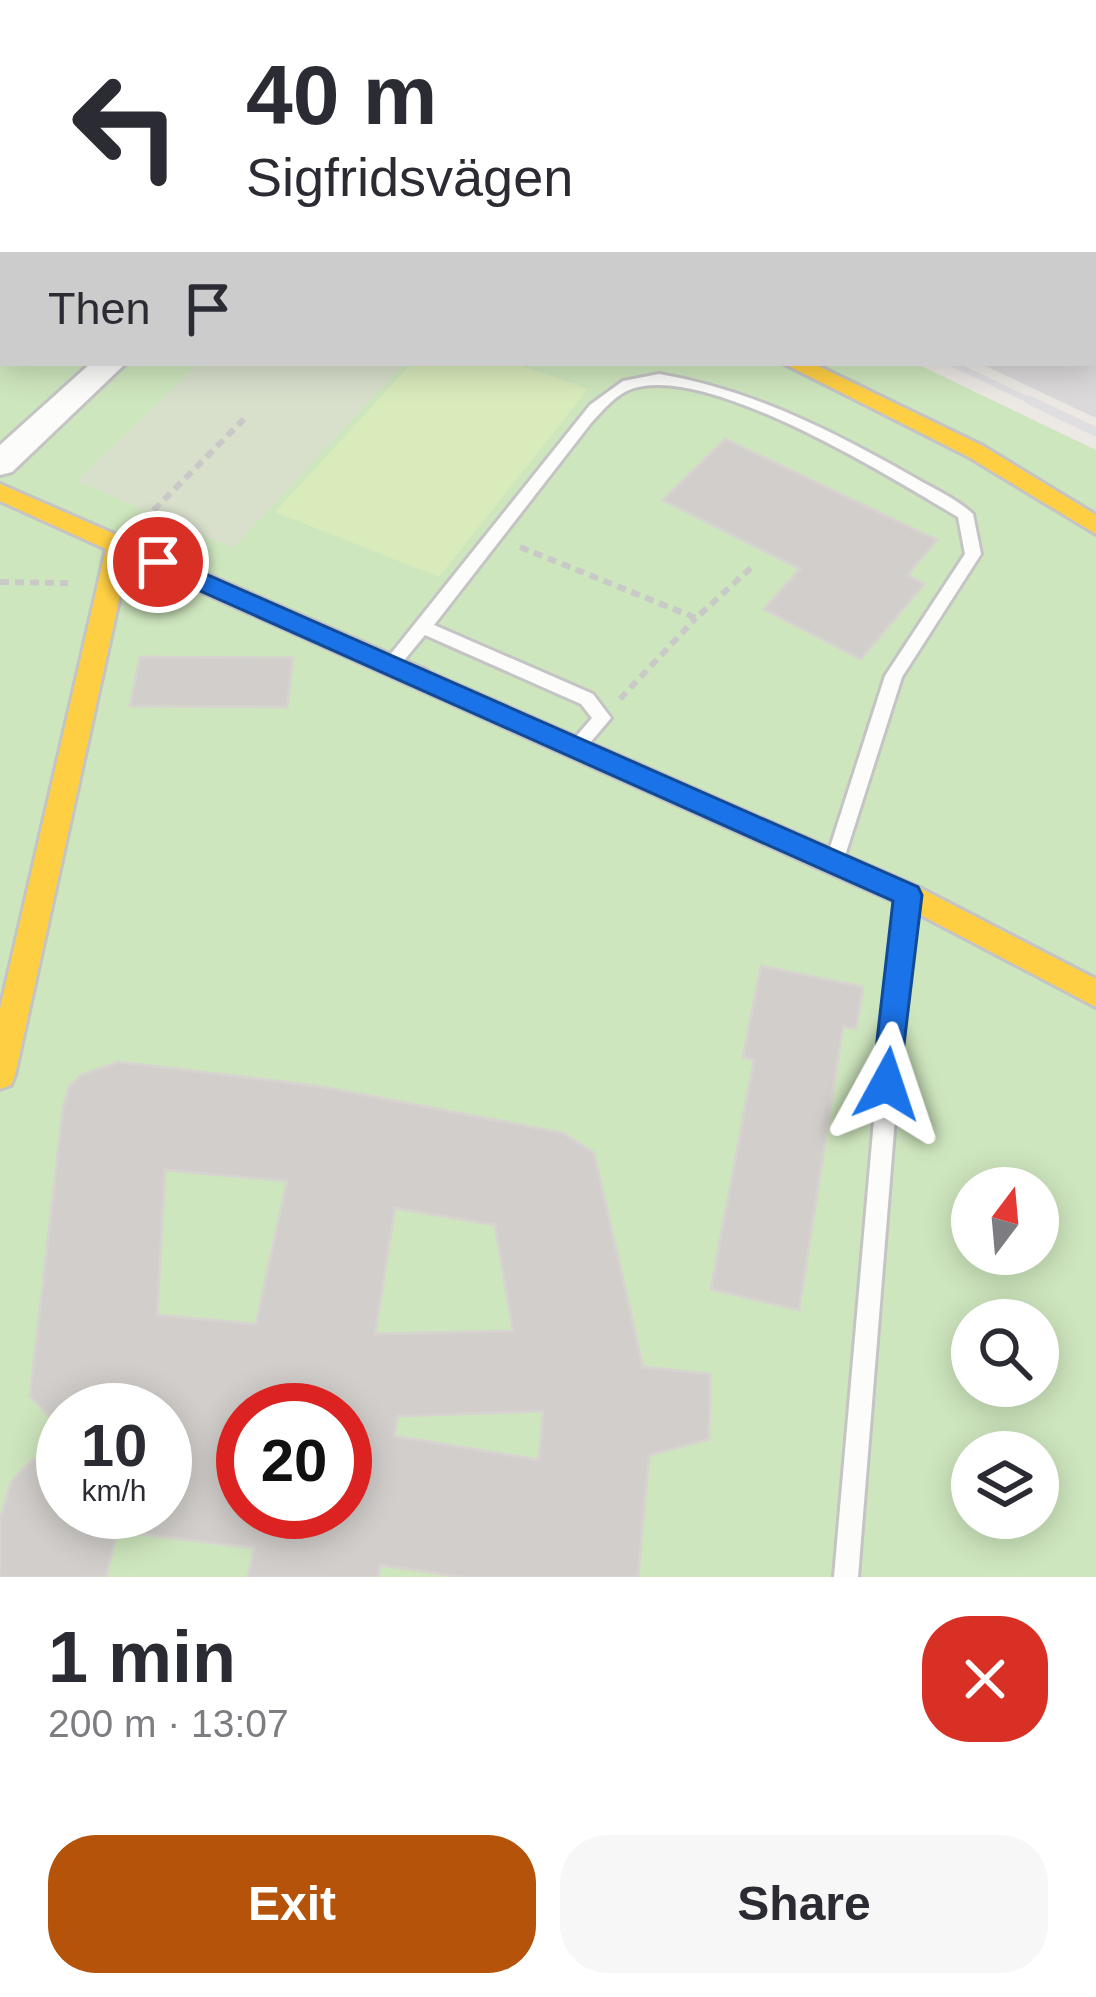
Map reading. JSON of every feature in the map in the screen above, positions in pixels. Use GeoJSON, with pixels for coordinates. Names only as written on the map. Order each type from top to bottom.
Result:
{"type":"FeatureCollection","features":[{"type":"Feature","properties":{"kind":"street"},"geometry":{"type":"LineString","coordinates":[[0,464],[107,366]]}},
{"type":"Feature","properties":{"kind":"street"},"geometry":{"type":"LineString","coordinates":[[800,366],[975,451],[1096,526]]}},
{"type":"Feature","properties":{"kind":"street"},"geometry":{"type":"LineString","coordinates":[[0,492],[908,895],[1096,994]]}},
{"type":"Feature","properties":{"kind":"street"},"geometry":{"type":"LineString","coordinates":[[0,1075],[119,545]]}},
{"type":"Feature","properties":{"kind":"lane"},"geometry":{"type":"LineString","coordinates":[[391,665],[610,396],[630,383],[661,377],[704,384],[795,423],[964,514],[973,554],[894,676],[835,862]]}},
{"type":"Feature","properties":{"kind":"lane"},"geometry":{"type":"LineString","coordinates":[[423,627],[587,699],[602,718],[575,747]]}},
{"type":"Feature","properties":{"kind":"lane"},"geometry":{"type":"LineString","coordinates":[[846,1577],[895,994],[908,895]]}},
{"type":"Feature","properties":{"kind":"path"},"geometry":{"type":"LineString","coordinates":[[119,545],[244,419]]}},
{"type":"Feature","properties":{"kind":"path"},"geometry":{"type":"LineString","coordinates":[[494,536],[695,618]]}},
{"type":"Feature","properties":{"kind":"path"},"geometry":{"type":"LineString","coordinates":[[602,718],[695,618],[754,565]]}},
{"type":"Feature","properties":{"kind":"path"},"geometry":{"type":"LineString","coordinates":[[0,582],[111,583]]}},
{"type":"Feature","properties":{"kind":"shaded area"},"geometry":{"type":"Polygon","coordinates":[[[985,366],[1096,366],[1096,418],[985,366]]]}},
{"type":"Feature","properties":{"kind":"green space"},"geometry":{"type":"Polygon","coordinates":[[[0,366],[921,366],[1096,450],[1096,1577],[0,1577],[0,366]]]}},
{"type":"Feature","properties":{"kind":"green space"},"geometry":{"type":"Polygon","coordinates":[[[196,366],[402,366],[233,548],[77,481],[196,366]]]}},
{"type":"Feature","properties":{"kind":"green space"},"geometry":{"type":"Polygon","coordinates":[[[409,366],[521,366],[588,389],[439,577],[275,512],[409,366]]]}},
{"type":"Feature","properties":{"kind":"building"},"geometry":{"type":"Polygon","coordinates":[[[725,439],[937,540],[907,575],[924,584],[861,659],[764,609],[800,569],[663,500],[725,439]]]}},
{"type":"Feature","properties":{"kind":"building"},"geometry":{"type":"Polygon","coordinates":[[[140,657],[293,658],[287,707],[130,706],[140,657]]]}},
{"type":"Feature","properties":{"kind":"building"},"geometry":{"type":"Polygon","coordinates":[[[761,966],[863,987],[856,1029],[843,1026],[799,1310],[711,1289],[754,1060],[743,1057],[761,966]]]}},
{"type":"Feature","properties":{"kind":"building"},"geometry":{"type":"Polygon","coordinates":[[[119,1062],[317,1086],[563,1133],[594,1153],[643,1367],[710,1374],[709,1439],[649,1455],[638,1577],[462,1577],[380,1565],[378,1577],[248,1577],[254,1548],[181,1539],[192,1539],[192,1383],[36,1383],[36,1402],[30,1396],[69,1087],[81,1075],[119,1062]],[[165,1170],[157,1315],[256,1324],[287,1181],[165,1170]],[[395,1208],[375,1334],[513,1331],[495,1225],[395,1208]],[[543,1411],[398,1416],[394,1436],[539,1460],[543,1411]]]}},
{"type":"Feature","properties":{"kind":"building"},"geometry":{"type":"Polygon","coordinates":[[[36,1459],[36,1539],[115,1539],[106,1577],[0,1577],[0,1519],[11,1482],[36,1459]]]}},
{"type":"Feature","properties":{"kind":"railway"},"geometry":{"type":"LineString","coordinates":[[957,366],[1035,403]]}},
{"type":"Feature","properties":{"kind":"railway"},"geometry":{"type":"LineString","coordinates":[[1029,400],[1096,432]]}},
{"type":"Feature","properties":{"kind":"traffic: slow"},"geometry":{"type":"LineString","coordinates":[[800,366],[975,451],[1096,526]]}},
{"type":"Feature","properties":{"kind":"traffic: slow"},"geometry":{"type":"LineString","coordinates":[[0,492],[417,677]]}},
{"type":"Feature","properties":{"kind":"traffic: slow"},"geometry":{"type":"LineString","coordinates":[[0,1075],[119,545]]}},
{"type":"Feature","properties":{"kind":"traffic: slow"},"geometry":{"type":"LineString","coordinates":[[835,863],[908,895],[1096,994]]}},
{"type":"Feature","properties":{"kind":"traffic: jam"},"geometry":{"type":"LineString","coordinates":[[417,677],[835,863]]}},
{"type":"Feature","properties":{"kind":"route"},"geometry":{"type":"LineString","coordinates":[[158,562],[908,895],[887,1084]]}}]}
